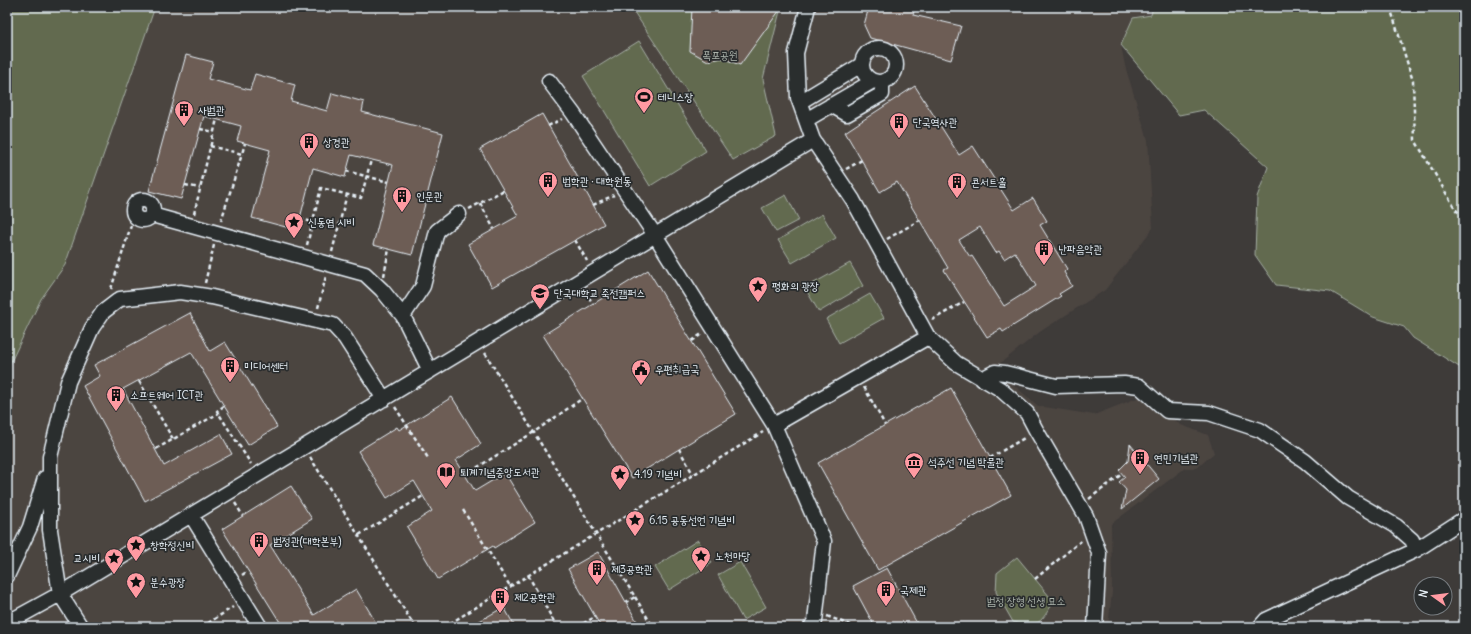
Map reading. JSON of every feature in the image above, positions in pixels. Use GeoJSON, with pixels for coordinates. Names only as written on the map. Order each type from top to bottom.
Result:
{"type":"FeatureCollection","features":[{"type":"Feature","properties":{"kind":"street"},"geometry":{"type":"LineString","coordinates":[[808,7],[796,53],[800,102],[813,140],[853,200],[925,331],[956,363],[1000,389],[1027,413],[1080,506],[1092,532],[1099,553],[1095,627]]}},
{"type":"Feature","properties":{"kind":"street"},"geometry":{"type":"LineString","coordinates":[[806,120],[831,105],[877,82],[892,77],[896,66],[896,61],[890,51],[879,47],[869,51],[862,60],[865,75],[877,82]]}},
{"type":"Feature","properties":{"kind":"street"},"geometry":{"type":"LineString","coordinates":[[800,102],[862,65]]}},
{"type":"Feature","properties":{"kind":"street"},"geometry":{"type":"LineString","coordinates":[[549,81],[655,235],[774,425],[824,541],[815,621],[811,627]]}},
{"type":"Feature","properties":{"kind":"street"},"geometry":{"type":"LineString","coordinates":[[7,623],[60,594],[813,140]]}},
{"type":"Feature","properties":{"kind":"street"},"geometry":{"type":"LineString","coordinates":[[403,316],[423,286],[437,231],[459,214]]}},
{"type":"Feature","properties":{"kind":"street"},"geometry":{"type":"LineString","coordinates":[[134,216],[143,220],[152,215],[365,274],[382,290],[403,316],[430,371]]}},
{"type":"Feature","properties":{"kind":"street"},"geometry":{"type":"LineString","coordinates":[[7,576],[30,527],[50,457],[68,382],[92,328],[103,312],[120,300],[180,292],[202,295],[333,325],[387,398]]}},
{"type":"Feature","properties":{"kind":"street"},"geometry":{"type":"LineString","coordinates":[[774,425],[858,377],[925,331]]}},
{"type":"Feature","properties":{"kind":"street"},"geometry":{"type":"LineString","coordinates":[[982,379],[995,372],[1006,372],[1056,386],[1124,384],[1139,386],[1167,411],[1209,413],[1260,430],[1304,461],[1348,498],[1396,526],[1412,540],[1416,550]]}},
{"type":"Feature","properties":{"kind":"street"},"geometry":{"type":"LineString","coordinates":[[50,457],[50,530],[60,594],[81,627]]}},
{"type":"Feature","properties":{"kind":"street"},"geometry":{"type":"LineString","coordinates":[[191,515],[260,627]]}},
{"type":"Feature","properties":{"kind":"street"},"geometry":{"type":"LineString","coordinates":[[1260,627],[1266,620],[1416,550],[1464,518]]}},
{"type":"Feature","properties":{"kind":"path"},"geometry":{"type":"LineString","coordinates":[[1390,7],[1413,81],[1415,140],[1456,210],[1464,218]]}},
{"type":"Feature","properties":{"kind":"path"},"geometry":{"type":"LineString","coordinates":[[191,226],[217,119]]}},
{"type":"Feature","properties":{"kind":"path"},"geometry":{"type":"LineString","coordinates":[[200,129],[214,132]]}},
{"type":"Feature","properties":{"kind":"path"},"geometry":{"type":"LineString","coordinates":[[225,209],[245,143]]}},
{"type":"Feature","properties":{"kind":"path"},"geometry":{"type":"LineString","coordinates":[[210,146],[242,154]]}},
{"type":"Feature","properties":{"kind":"path"},"geometry":{"type":"LineString","coordinates":[[303,258],[321,188],[361,198],[371,160]]}},
{"type":"Feature","properties":{"kind":"path"},"geometry":{"type":"LineString","coordinates":[[346,171],[389,182]]}},
{"type":"Feature","properties":{"kind":"path"},"geometry":{"type":"LineString","coordinates":[[185,185],[200,188]]}},
{"type":"Feature","properties":{"kind":"path"},"geometry":{"type":"LineString","coordinates":[[459,214],[504,190]]}},
{"type":"Feature","properties":{"kind":"path"},"geometry":{"type":"LineString","coordinates":[[593,205],[625,190]]}},
{"type":"Feature","properties":{"kind":"path"},"geometry":{"type":"LineString","coordinates":[[335,241],[347,194]]}},
{"type":"Feature","properties":{"kind":"path"},"geometry":{"type":"LineString","coordinates":[[480,203],[494,229]]}},
{"type":"Feature","properties":{"kind":"path"},"geometry":{"type":"LineString","coordinates":[[110,290],[134,216]]}},
{"type":"Feature","properties":{"kind":"path"},"geometry":{"type":"LineString","coordinates":[[300,219],[313,222]]}},
{"type":"Feature","properties":{"kind":"path"},"geometry":{"type":"LineString","coordinates":[[877,244],[920,220]]}},
{"type":"Feature","properties":{"kind":"path"},"geometry":{"type":"LineString","coordinates":[[202,295],[217,233]]}},
{"type":"Feature","properties":{"kind":"path"},"geometry":{"type":"LineString","coordinates":[[575,240],[593,272]]}},
{"type":"Feature","properties":{"kind":"path"},"geometry":{"type":"LineString","coordinates":[[382,290],[389,249]]}},
{"type":"Feature","properties":{"kind":"path"},"geometry":{"type":"LineString","coordinates":[[314,320],[329,265]]}},
{"type":"Feature","properties":{"kind":"path"},"geometry":{"type":"LineString","coordinates":[[925,331],[964,302]]}},
{"type":"Feature","properties":{"kind":"path"},"geometry":{"type":"LineString","coordinates":[[478,342],[597,532],[653,627]]}},
{"type":"Feature","properties":{"kind":"path"},"geometry":{"type":"LineString","coordinates":[[858,377],[885,425]]}},
{"type":"Feature","properties":{"kind":"path"},"geometry":{"type":"LineString","coordinates":[[139,381],[172,439]]}},
{"type":"Feature","properties":{"kind":"path"},"geometry":{"type":"LineString","coordinates":[[387,398],[428,458]]}},
{"type":"Feature","properties":{"kind":"path"},"geometry":{"type":"LineString","coordinates":[[465,474],[534,432],[582,398]]}},
{"type":"Feature","properties":{"kind":"path"},"geometry":{"type":"LineString","coordinates":[[156,449],[219,413],[218,411],[224,406]]}},
{"type":"Feature","properties":{"kind":"path"},"geometry":{"type":"LineString","coordinates":[[219,413],[258,475]]}},
{"type":"Feature","properties":{"kind":"path"},"geometry":{"type":"LineString","coordinates":[[444,627],[774,425]]}},
{"type":"Feature","properties":{"kind":"path"},"geometry":{"type":"LineString","coordinates":[[990,458],[1036,430]]}},
{"type":"Feature","properties":{"kind":"path"},"geometry":{"type":"LineString","coordinates":[[304,447],[415,627]]}},
{"type":"Feature","properties":{"kind":"path"},"geometry":{"type":"LineString","coordinates":[[679,449],[693,474]]}},
{"type":"Feature","properties":{"kind":"path"},"geometry":{"type":"LineString","coordinates":[[1080,506],[1122,474]]}},
{"type":"Feature","properties":{"kind":"path"},"geometry":{"type":"LineString","coordinates":[[359,535],[423,496]]}},
{"type":"Feature","properties":{"kind":"path"},"geometry":{"type":"LineString","coordinates":[[464,510],[510,586]]}},
{"type":"Feature","properties":{"kind":"path"},"geometry":{"type":"LineString","coordinates":[[1035,579],[1092,532]]}},
{"type":"Feature","properties":{"kind":"path"},"geometry":{"type":"LineString","coordinates":[[528,575],[557,627]]}},
{"type":"Feature","properties":{"kind":"path"},"geometry":{"type":"LineString","coordinates":[[626,602],[635,597]]}},
{"type":"Feature","properties":{"kind":"path"},"geometry":{"type":"LineString","coordinates":[[202,627],[244,600]]}},
{"type":"Feature","properties":{"kind":"path"},"geometry":{"type":"LineString","coordinates":[[816,611],[855,627]]}},
{"type":"Feature","properties":{"kind":"path"},"geometry":{"type":"LineString","coordinates":[[577,627],[595,617]]}},
{"type":"Feature","properties":{"kind":"shaded area","name":"단국대학교 죽전캠퍼스"},"geometry":{"type":"Polygon","coordinates":[[[142,7],[1153,7],[1151,15],[1133,18],[1121,45],[1125,66],[1148,140],[1153,228],[1105,290],[1041,331],[994,368],[1038,406],[1094,415],[1145,395],[1181,425],[1208,435],[1214,453],[1197,468],[1185,468],[1111,524],[1112,592],[1108,627],[7,627],[7,231],[142,7]]]}},
{"type":"Feature","properties":{"kind":"green space"},"geometry":{"type":"Polygon","coordinates":[[[7,7],[155,7],[65,265],[41,299],[7,370],[7,7]]]}},
{"type":"Feature","properties":{"kind":"green space","name":"폭포공원"},"geometry":{"type":"Polygon","coordinates":[[[635,7],[781,7],[763,79],[776,136],[733,160],[634,12],[635,7]]]}},
{"type":"Feature","properties":{"kind":"green space"},"geometry":{"type":"Polygon","coordinates":[[[1153,7],[1464,7],[1464,370],[1413,338],[1404,327],[1373,317],[1330,291],[1276,285],[1255,255],[1257,197],[1268,167],[1204,110],[1179,115],[1121,45],[1133,18],[1151,15],[1153,7]]]}},
{"type":"Feature","properties":{"kind":"green space","name":"테니스장"},"geometry":{"type":"Polygon","coordinates":[[[639,41],[706,151],[650,186],[583,76],[639,41]]]}},
{"type":"Feature","properties":{"kind":"green space"},"geometry":{"type":"Polygon","coordinates":[[[786,195],[799,220],[776,232],[762,208],[786,195]]]}},
{"type":"Feature","properties":{"kind":"green space"},"geometry":{"type":"Polygon","coordinates":[[[822,214],[836,238],[792,263],[778,240],[822,214]]]}},
{"type":"Feature","properties":{"kind":"green space"},"geometry":{"type":"Polygon","coordinates":[[[850,263],[863,286],[819,312],[805,288],[850,263]]]}},
{"type":"Feature","properties":{"kind":"green space"},"geometry":{"type":"Polygon","coordinates":[[[870,294],[884,318],[839,343],[826,319],[870,294]]]}},
{"type":"Feature","properties":{"kind":"green space"},"geometry":{"type":"Polygon","coordinates":[[[698,540],[712,563],[669,590],[655,567],[698,540]]]}},
{"type":"Feature","properties":{"kind":"green space","name":"범정 장형 선생 묘소"},"geometry":{"type":"Polygon","coordinates":[[[1017,557],[1054,602],[1042,619],[1034,624],[1029,625],[1013,622],[996,592],[997,573],[1017,557]]]}},
{"type":"Feature","properties":{"kind":"green space"},"geometry":{"type":"Polygon","coordinates":[[[740,562],[766,607],[743,620],[718,575],[740,562]]]}},
{"type":"Feature","properties":{"kind":"building"},"geometry":{"type":"Polygon","coordinates":[[[692,7],[782,7],[740,65],[722,58],[708,61],[690,51],[692,7]]]}},
{"type":"Feature","properties":{"kind":"building"},"geometry":{"type":"Polygon","coordinates":[[[869,7],[915,7],[913,15],[961,26],[951,60],[870,38],[864,25],[869,7]]]}},
{"type":"Feature","properties":{"kind":"building"},"geometry":{"type":"Polygon","coordinates":[[[186,55],[213,62],[208,79],[250,90],[255,74],[295,85],[291,101],[327,111],[332,93],[364,102],[362,112],[443,133],[412,255],[373,245],[393,165],[351,155],[345,177],[313,168],[297,230],[252,218],[270,150],[237,141],[241,126],[204,116],[181,199],[149,191],[186,55]]]}},
{"type":"Feature","properties":{"kind":"building"},"geometry":{"type":"Polygon","coordinates":[[[915,86],[959,155],[973,146],[1014,210],[1033,198],[1047,221],[1040,225],[1067,269],[1064,272],[1072,286],[1059,294],[1061,296],[1003,332],[1001,329],[987,337],[944,270],[948,268],[897,182],[880,192],[845,132],[915,86]],[[980,227],[959,240],[970,257],[972,256],[1004,306],[1036,286],[1015,252],[1004,259],[999,251],[996,253],[980,227]]]}},
{"type":"Feature","properties":{"kind":"building","name":"법학관 · 대학원동"},"geometry":{"type":"Polygon","coordinates":[[[542,114],[604,224],[492,287],[468,244],[518,216],[480,149],[542,114]]]}},
{"type":"Feature","properties":{"kind":"building"},"geometry":{"type":"Polygon","coordinates":[[[648,270],[736,414],[632,478],[543,335],[648,270]]]}},
{"type":"Feature","properties":{"kind":"building","name":"소프트웨어 ICT관"},"geometry":{"type":"Polygon","coordinates":[[[190,313],[210,351],[225,342],[277,427],[248,445],[191,352],[123,389],[164,466],[221,434],[232,454],[145,501],[83,386],[100,376],[94,365],[190,313]]]}},
{"type":"Feature","properties":{"kind":"building","name":"석주선 기념 박물관"},"geometry":{"type":"Polygon","coordinates":[[[951,388],[1011,495],[878,570],[818,463],[951,388]]]}},
{"type":"Feature","properties":{"kind":"building","name":"퇴계기념중앙도서관"},"geometry":{"type":"Polygon","coordinates":[[[452,397],[481,444],[456,460],[475,491],[505,473],[535,522],[494,548],[493,546],[438,579],[407,527],[432,511],[414,481],[387,498],[358,451],[397,427],[399,430],[452,397]]]}},
{"type":"Feature","properties":{"kind":"building","name":"연민기념관"},"geometry":{"type":"Polygon","coordinates":[[[1130,444],[1159,479],[1122,509],[1126,490],[1119,482],[1125,477],[1119,470],[1128,461],[1130,444]]]}},
{"type":"Feature","properties":{"kind":"building","name":"범정관(대학본부)"},"geometry":{"type":"Polygon","coordinates":[[[291,486],[312,519],[270,545],[314,615],[356,589],[375,621],[365,627],[283,627],[222,529],[291,486]]]}},
{"type":"Feature","properties":{"kind":"building","name":"제3공학관"},"geometry":{"type":"Polygon","coordinates":[[[598,552],[640,627],[601,627],[568,569],[598,552]]]}},
{"type":"Feature","properties":{"kind":"building","name":"국제관"},"geometry":{"type":"Polygon","coordinates":[[[887,568],[919,627],[875,627],[853,586],[887,568]]]}},
{"type":"Feature","properties":{"kind":"building","name":"제2공학관"},"geometry":{"type":"Polygon","coordinates":[[[504,607],[515,627],[469,627],[504,607]]]}},
{"type":"Feature","properties":{"kind":"place","name":"테니스장"},"geometry":{"type":"Point","coordinates":[644,114]}},
{"type":"Feature","properties":{"kind":"place","name":"사범관"},"geometry":{"type":"Point","coordinates":[184,127]}},
{"type":"Feature","properties":{"kind":"place","name":"단국역사관"},"geometry":{"type":"Point","coordinates":[899,139]}},
{"type":"Feature","properties":{"kind":"place","name":"상경관"},"geometry":{"type":"Point","coordinates":[309,159]}},
{"type":"Feature","properties":{"kind":"place","name":"법학관 · 대학원동"},"geometry":{"type":"Point","coordinates":[548,198]}},
{"type":"Feature","properties":{"kind":"place","name":"콘서트홀"},"geometry":{"type":"Point","coordinates":[957,199]}},
{"type":"Feature","properties":{"kind":"place","name":"인문관"},"geometry":{"type":"Point","coordinates":[402,213]}},
{"type":"Feature","properties":{"kind":"place","name":"신동엽 시비"},"geometry":{"type":"Point","coordinates":[294,239]}},
{"type":"Feature","properties":{"kind":"place","name":"난파음악관"},"geometry":{"type":"Point","coordinates":[1044,266]}},
{"type":"Feature","properties":{"kind":"place","name":"평화의 광장"},"geometry":{"type":"Point","coordinates":[758,303]}},
{"type":"Feature","properties":{"kind":"place","name":"단국대학교 죽전캠퍼스"},"geometry":{"type":"Point","coordinates":[540,310]}},
{"type":"Feature","properties":{"kind":"place","name":"미디어센터"},"geometry":{"type":"Point","coordinates":[230,383]}},
{"type":"Feature","properties":{"kind":"place","name":"우편취급국"},"geometry":{"type":"Point","coordinates":[641,386]}},
{"type":"Feature","properties":{"kind":"place","name":"소프트웨어 ICT관"},"geometry":{"type":"Point","coordinates":[116,412]}},
{"type":"Feature","properties":{"kind":"place","name":"연민기념관"},"geometry":{"type":"Point","coordinates":[1140,475]}},
{"type":"Feature","properties":{"kind":"place","name":"석주선 기념 박물관"},"geometry":{"type":"Point","coordinates":[914,479]}},
{"type":"Feature","properties":{"kind":"place","name":"퇴계기념중앙도서관"},"geometry":{"type":"Point","coordinates":[446,489]}},
{"type":"Feature","properties":{"kind":"place","name":"4.19 기념비"},"geometry":{"type":"Point","coordinates":[620,491]}},
{"type":"Feature","properties":{"kind":"place","name":"6.15 공동선언 기념비"},"geometry":{"type":"Point","coordinates":[635,537]}},
{"type":"Feature","properties":{"kind":"place","name":"범정관(대학본부)"},"geometry":{"type":"Point","coordinates":[259,558]}},
{"type":"Feature","properties":{"kind":"place","name":"창학정신비"},"geometry":{"type":"Point","coordinates":[136,562]}},
{"type":"Feature","properties":{"kind":"place","name":"노천마당"},"geometry":{"type":"Point","coordinates":[701,573]}},
{"type":"Feature","properties":{"kind":"place","name":"교시비"},"geometry":{"type":"Point","coordinates":[114,575]}},
{"type":"Feature","properties":{"kind":"place","name":"제3공학관"},"geometry":{"type":"Point","coordinates":[597,586]}},
{"type":"Feature","properties":{"kind":"place","name":"분수광장"},"geometry":{"type":"Point","coordinates":[136,599]}},
{"type":"Feature","properties":{"kind":"place","name":"국제관"},"geometry":{"type":"Point","coordinates":[886,607]}},
{"type":"Feature","properties":{"kind":"place","name":"제2공학관"},"geometry":{"type":"Point","coordinates":[500,614]}}]}
